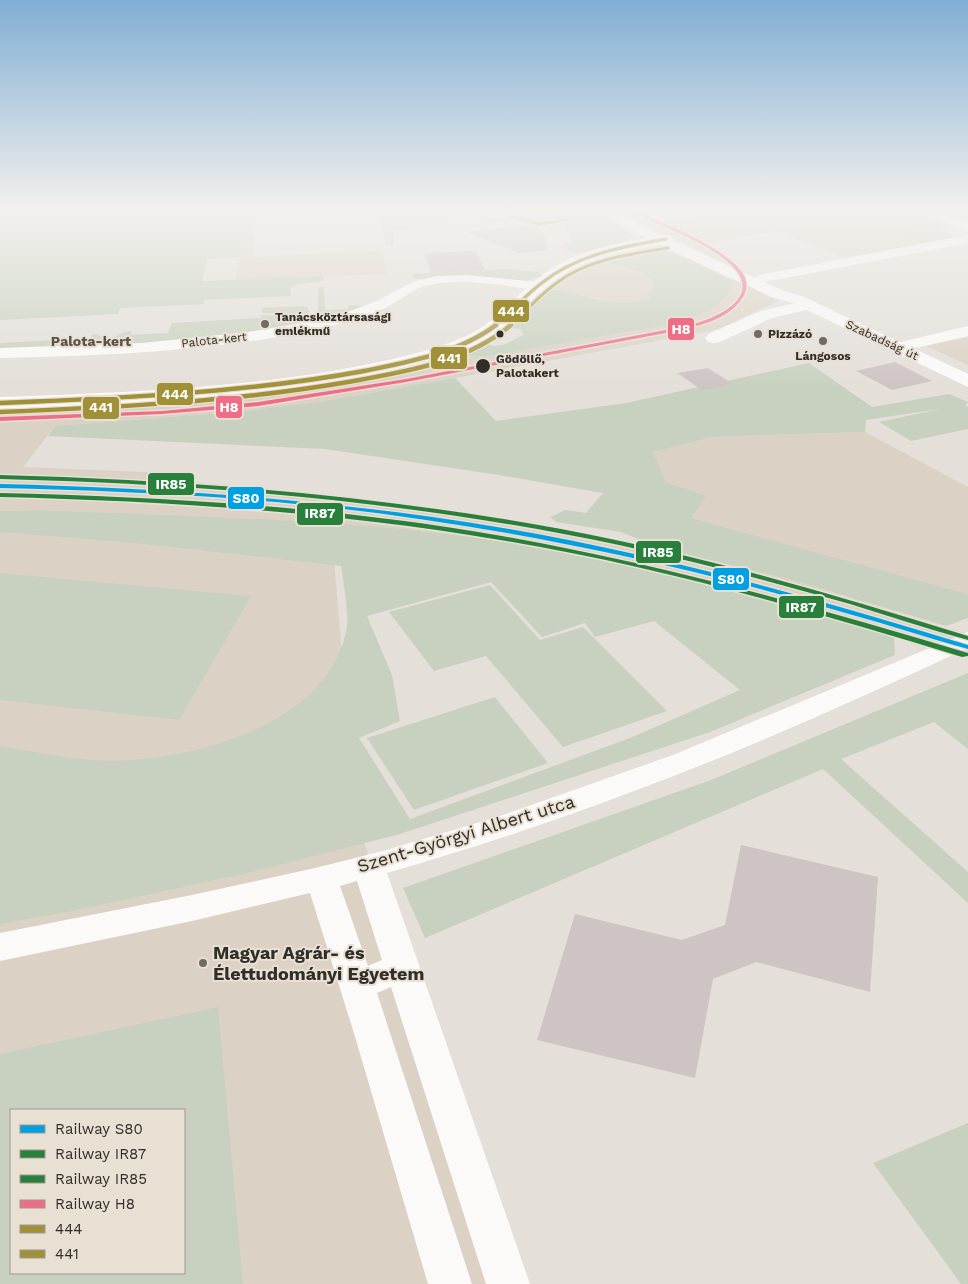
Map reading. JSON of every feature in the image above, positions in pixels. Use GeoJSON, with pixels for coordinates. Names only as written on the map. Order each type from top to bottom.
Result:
{"type":"FeatureCollection","features":[{"type":"Feature","properties":{"kind":"main road"},"geometry":{"type":"LineString","coordinates":[[0,403],[141,397],[254,388],[316,379],[386,365],[447,350],[495,328],[538,286],[565,268]]}},
{"type":"Feature","properties":{"kind":"main road","name":"Szabadság út"},"geometry":{"type":"LineString","coordinates":[[722,268],[778,294],[803,302]]}},
{"type":"Feature","properties":{"kind":"main road","name":"Szabadság út"},"geometry":{"type":"LineString","coordinates":[[732,268],[789,293],[803,302],[968,381]]}},
{"type":"Feature","properties":{"kind":"main road"},"geometry":{"type":"LineString","coordinates":[[714,338],[767,314],[803,302]]}},
{"type":"Feature","properties":{"kind":"street"},"geometry":{"type":"LineString","coordinates":[[759,279],[817,268]]}},
{"type":"Feature","properties":{"kind":"street","name":"Palota-kert"},"geometry":{"type":"LineString","coordinates":[[0,353],[108,349],[175,344],[282,331],[322,323],[368,310],[413,286],[432,280],[460,279],[538,286]]}},
{"type":"Feature","properties":{"kind":"street"},"geometry":{"type":"LineString","coordinates":[[898,347],[968,331]]}},
{"type":"Feature","properties":{"kind":"street","name":"Szent-Györgyi Albert utca"},"geometry":{"type":"LineString","coordinates":[[0,947],[321,878],[508,826],[648,775],[968,639]]}},
{"type":"Feature","properties":{"kind":"street"},"geometry":{"type":"LineString","coordinates":[[368,865],[508,1284]]}},
{"type":"Feature","properties":{"kind":"street"},"geometry":{"type":"LineString","coordinates":[[321,878],[358,985],[373,1040],[450,1284]]}},
{"type":"Feature","properties":{"kind":"street"},"geometry":{"type":"LineString","coordinates":[[358,985],[402,968]]}},
{"type":"Feature","properties":{"kind":"shaded area"},"geometry":{"type":"Polygon","coordinates":[[[238,268],[386,268],[387,274],[236,280],[238,268]]]}},
{"type":"Feature","properties":{"kind":"shaded area"},"geometry":{"type":"Polygon","coordinates":[[[577,268],[623,268],[639,272],[650,277],[654,283],[646,295],[653,298],[629,303],[618,303],[555,289],[542,292],[566,272],[577,268]]]}},
{"type":"Feature","properties":{"kind":"shaded area"},"geometry":{"type":"Polygon","coordinates":[[[727,268],[742,268],[746,275],[749,287],[778,301],[711,331],[318,402],[235,412],[55,426],[23,467],[169,473],[164,480],[243,486],[429,507],[525,522],[645,548],[661,548],[789,579],[968,634],[968,657],[894,634],[698,581],[602,558],[525,544],[429,532],[342,525],[40,510],[0,511],[0,412],[157,406],[290,392],[467,356],[484,357],[677,323],[698,315],[715,305],[733,281],[727,268]]]}},
{"type":"Feature","properties":{"kind":"shaded area"},"geometry":{"type":"Polygon","coordinates":[[[968,337],[968,365],[926,346],[968,337]]]}},
{"type":"Feature","properties":{"kind":"shaded area"},"geometry":{"type":"Polygon","coordinates":[[[865,432],[968,487],[968,594],[690,518],[707,496],[666,482],[652,452],[712,437],[865,432]]]}},
{"type":"Feature","properties":{"kind":"shaded area","name":"Magyar Agrár- és Élettudományi Egyetem"},"geometry":{"type":"Polygon","coordinates":[[[0,527],[334,558],[355,816],[517,1284],[0,1284],[0,527]]]}},
{"type":"Feature","properties":{"kind":"green space"},"geometry":{"type":"Polygon","coordinates":[[[0,268],[205,268],[202,281],[324,276],[323,281],[299,284],[290,288],[291,296],[204,300],[204,304],[120,308],[118,314],[0,320],[0,268]]]}},
{"type":"Feature","properties":{"kind":"green space"},"geometry":{"type":"Polygon","coordinates":[[[624,268],[708,268],[733,281],[730,290],[718,303],[694,317],[677,323],[484,357],[467,356],[290,392],[242,398],[117,408],[0,412],[0,406],[207,396],[463,349],[481,343],[495,346],[506,344],[523,335],[521,329],[512,328],[508,325],[529,305],[538,293],[549,290],[561,290],[618,303],[629,303],[652,298],[646,295],[654,283],[651,279],[624,268]]]}},
{"type":"Feature","properties":{"kind":"green space"},"geometry":{"type":"Polygon","coordinates":[[[505,269],[539,272],[542,276],[527,281],[418,279],[414,278],[412,274],[505,269]]]}},
{"type":"Feature","properties":{"kind":"green space"},"geometry":{"type":"Polygon","coordinates":[[[324,286],[325,310],[348,309],[349,305],[366,306],[329,317],[318,314],[318,288],[324,286]]]}},
{"type":"Feature","properties":{"kind":"green space"},"geometry":{"type":"Polygon","coordinates":[[[307,307],[310,312],[308,314],[262,313],[262,308],[307,307]]]}},
{"type":"Feature","properties":{"kind":"green space"},"geometry":{"type":"Polygon","coordinates":[[[261,315],[301,316],[309,321],[307,323],[229,335],[123,345],[115,343],[113,340],[114,337],[132,331],[130,335],[168,333],[172,323],[261,318],[261,315]]]}},
{"type":"Feature","properties":{"kind":"green space"},"geometry":{"type":"Polygon","coordinates":[[[93,334],[108,338],[102,345],[0,351],[0,343],[90,338],[93,334]]]}},
{"type":"Feature","properties":{"kind":"green space"},"geometry":{"type":"Polygon","coordinates":[[[809,363],[872,407],[949,394],[968,402],[965,405],[968,407],[968,429],[911,441],[879,422],[940,409],[866,420],[865,432],[712,437],[653,452],[666,482],[707,496],[691,518],[968,594],[968,618],[946,626],[789,579],[661,548],[659,542],[643,541],[621,532],[556,522],[550,517],[565,510],[586,513],[603,493],[499,475],[325,449],[48,436],[55,426],[235,412],[318,402],[455,378],[496,421],[626,403],[809,363]]]}},
{"type":"Feature","properties":{"kind":"green space"},"geometry":{"type":"Polygon","coordinates":[[[40,510],[284,520],[466,536],[526,545],[665,573],[894,634],[895,655],[710,732],[400,834],[243,874],[63,913],[0,924],[0,746],[64,757],[112,761],[160,757],[228,740],[262,726],[292,708],[318,686],[337,659],[347,621],[346,597],[341,566],[134,543],[0,532],[0,511],[40,510]],[[491,582],[367,616],[392,675],[400,721],[359,738],[410,819],[630,738],[740,690],[654,621],[595,637],[585,623],[542,637],[491,582]]]}},
{"type":"Feature","properties":{"kind":"green space"},"geometry":{"type":"Polygon","coordinates":[[[0,573],[251,596],[179,720],[0,700],[0,573]]]}},
{"type":"Feature","properties":{"kind":"green space"},"geometry":{"type":"Polygon","coordinates":[[[490,585],[540,640],[583,627],[667,711],[563,747],[486,656],[434,671],[389,612],[490,585]]]}},
{"type":"Feature","properties":{"kind":"green space"},"geometry":{"type":"Polygon","coordinates":[[[968,673],[968,749],[934,722],[841,759],[968,872],[968,903],[823,769],[425,938],[403,888],[711,780],[968,673]]]}},
{"type":"Feature","properties":{"kind":"green space"},"geometry":{"type":"Polygon","coordinates":[[[495,697],[548,763],[414,810],[367,738],[495,697]]]}},
{"type":"Feature","properties":{"kind":"green space"},"geometry":{"type":"Polygon","coordinates":[[[218,1007],[243,1284],[0,1284],[0,1054],[218,1007]]]}},
{"type":"Feature","properties":{"kind":"green space"},"geometry":{"type":"Polygon","coordinates":[[[968,1123],[968,1284],[961,1284],[873,1163],[968,1123]]]}},
{"type":"Feature","properties":{"kind":"building"},"geometry":{"type":"Polygon","coordinates":[[[429,268],[484,268],[485,270],[431,273],[429,268]]]}},
{"type":"Feature","properties":{"kind":"building"},"geometry":{"type":"Polygon","coordinates":[[[895,362],[932,381],[892,390],[856,371],[895,362]]]}},
{"type":"Feature","properties":{"kind":"building"},"geometry":{"type":"Polygon","coordinates":[[[708,368],[733,384],[702,390],[677,373],[708,368]]]}},
{"type":"Feature","properties":{"kind":"building"},"geometry":{"type":"Polygon","coordinates":[[[741,845],[878,877],[870,992],[756,962],[713,979],[695,1078],[537,1040],[575,914],[682,940],[725,925],[741,845]]]}},
{"type":"Feature","properties":{"kind":"rail line","name":"H8"},"geometry":{"type":"LineString","coordinates":[[0,419],[194,411],[258,404],[443,374],[676,330],[716,317],[728,311],[738,302],[742,297],[745,285],[741,273],[736,268]]}},
{"type":"Feature","properties":{"kind":"rail line","name":"IR85"},"geometry":{"type":"LineString","coordinates":[[0,477],[126,481],[252,490],[378,503],[503,521],[621,544],[737,571],[853,603],[968,638]]}},
{"type":"Feature","properties":{"kind":"rail line","name":"S80"},"geometry":{"type":"LineString","coordinates":[[0,486],[126,490],[252,498],[378,511],[503,530],[679,566],[853,612],[968,647]]}},
{"type":"Feature","properties":{"kind":"rail line","name":"IR87"},"geometry":{"type":"LineString","coordinates":[[0,495],[126,499],[251,507],[376,520],[501,538],[677,574],[793,604],[965,655]]}},
{"type":"Feature","properties":{"kind":"transit line","name":"444"},"geometry":{"type":"LineString","coordinates":[[0,403],[170,395],[255,387],[297,382],[399,363],[429,355],[475,338],[500,322],[542,282],[564,268]]}},
{"type":"Feature","properties":{"kind":"transit line","name":"441"},"geometry":{"type":"LineString","coordinates":[[0,412],[172,404],[258,396],[404,371],[449,358],[485,343],[521,316],[560,280],[583,268]]}},
{"type":"Feature","properties":{"kind":"place","name":"Tanácsköztársasági emlékmű"},"geometry":{"type":"Point","coordinates":[265,324]}},
{"type":"Feature","properties":{"kind":"place","name":"Pizzázó"},"geometry":{"type":"Point","coordinates":[758,334]}},
{"type":"Feature","properties":{"kind":"place","name":"Lángosos"},"geometry":{"type":"Point","coordinates":[823,341]}},
{"type":"Feature","properties":{"kind":"place","name":"Gödöllő, Palotakert"},"geometry":{"type":"Point","coordinates":[483,366]}},
{"type":"Feature","properties":{"kind":"place","name":"Magyar Agrár- és Élettudományi Egyetem"},"geometry":{"type":"Point","coordinates":[203,963]}},
{"type":"Feature","properties":{"kind":"district","name":"Palota-kert"},"geometry":{"type":"Point","coordinates":[91,341]}}]}
